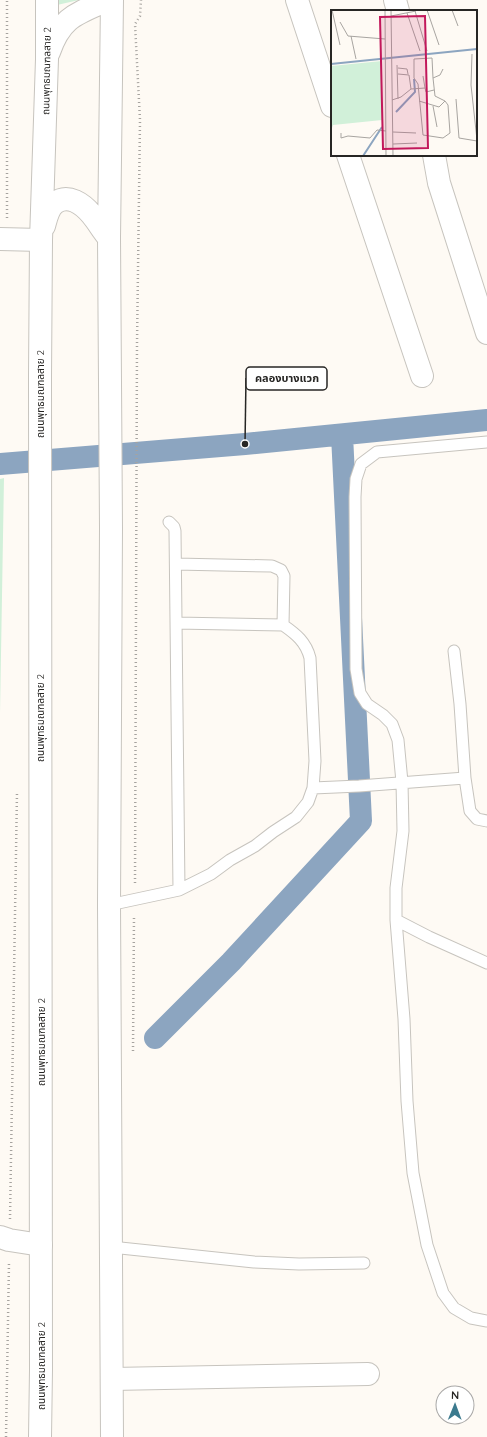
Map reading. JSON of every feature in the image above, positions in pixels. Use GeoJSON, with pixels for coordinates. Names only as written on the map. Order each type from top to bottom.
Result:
{"type":"FeatureCollection","features":[{"type":"Feature","properties":{"kind":"main road","name":"ถนนพุทธมณฑลสาย 2"},"geometry":{"type":"LineString","coordinates":[[40,1437],[40,377],[47,0]]}},
{"type":"Feature","properties":{"kind":"main road"},"geometry":{"type":"LineString","coordinates":[[47,59],[56,35],[67,21],[79,13],[108,0]]}},
{"type":"Feature","properties":{"kind":"main road"},"geometry":{"type":"LineString","coordinates":[[112,0],[109,238],[109,905],[112,1437]]}},
{"type":"Feature","properties":{"kind":"main road"},"geometry":{"type":"LineString","coordinates":[[297,0],[331,103]]}},
{"type":"Feature","properties":{"kind":"main road"},"geometry":{"type":"LineString","coordinates":[[395,0],[398,10]]}},
{"type":"Feature","properties":{"kind":"main road"},"geometry":{"type":"LineString","coordinates":[[348,156],[422,376]]}},
{"type":"Feature","properties":{"kind":"main road"},"geometry":{"type":"LineString","coordinates":[[434,156],[440,183],[487,333]]}},
{"type":"Feature","properties":{"kind":"main road"},"geometry":{"type":"LineString","coordinates":[[8,239],[42,236],[48,214],[54,203],[64,199],[74,200],[85,206],[109,238]]}},
{"type":"Feature","properties":{"kind":"main road"},"geometry":{"type":"LineString","coordinates":[[5,1239],[41,1245]]}},
{"type":"Feature","properties":{"kind":"main road"},"geometry":{"type":"LineString","coordinates":[[112,1379],[368,1374]]}},
{"type":"Feature","properties":{"kind":"lane"},"geometry":{"type":"LineString","coordinates":[[487,442],[377,452],[361,464],[356,479],[356,668],[360,693],[367,704],[383,715],[392,724],[398,740],[402,782],[403,831],[396,888],[396,920],[404,1019],[407,1101],[413,1172],[427,1245],[443,1293],[454,1308],[471,1318],[487,1321]]}},
{"type":"Feature","properties":{"kind":"lane"},"geometry":{"type":"LineString","coordinates":[[169,522],[174,527],[175,531],[176,564],[179,890]]}},
{"type":"Feature","properties":{"kind":"lane"},"geometry":{"type":"LineString","coordinates":[[176,564],[272,566],[281,570],[284,576],[284,625]]}},
{"type":"Feature","properties":{"kind":"lane"},"geometry":{"type":"LineString","coordinates":[[109,905],[179,890],[211,874],[230,860],[255,846],[296,817],[308,802],[313,788],[315,761],[310,658],[308,649],[302,641],[296,634],[284,625],[176,623]]}},
{"type":"Feature","properties":{"kind":"lane"},"geometry":{"type":"LineString","coordinates":[[454,651],[460,704],[465,778],[470,811],[477,820],[487,821]]}},
{"type":"Feature","properties":{"kind":"lane"},"geometry":{"type":"LineString","coordinates":[[313,788],[465,778]]}},
{"type":"Feature","properties":{"kind":"lane"},"geometry":{"type":"LineString","coordinates":[[396,920],[429,937],[487,963]]}},
{"type":"Feature","properties":{"kind":"lane"},"geometry":{"type":"LineString","coordinates":[[111,1248],[254,1262],[299,1264],[364,1263]]}},
{"type":"Feature","properties":{"kind":"path"},"geometry":{"type":"LineString","coordinates":[[7,0],[8,239]]}},
{"type":"Feature","properties":{"kind":"path"},"geometry":{"type":"LineString","coordinates":[[133,1055],[140,120],[135,24],[140,16],[142,0]]}},
{"type":"Feature","properties":{"kind":"path"},"geometry":{"type":"LineString","coordinates":[[6,1437],[5,1239],[17,784]]}},
{"type":"Feature","properties":{"kind":"green space"},"geometry":{"type":"Polygon","coordinates":[[[57,0],[79,0],[57,5],[57,0]]]}},
{"type":"Feature","properties":{"kind":"green space"},"geometry":{"type":"Polygon","coordinates":[[[4,478],[0,714],[0,479],[4,478]]]}},
{"type":"Feature","properties":{"kind":"waterway"},"geometry":{"type":"LineString","coordinates":[[0,464],[245,444],[487,420]]}},
{"type":"Feature","properties":{"kind":"waterway"},"geometry":{"type":"LineString","coordinates":[[155,1038],[231,962],[361,821],[342,435]]}},
{"type":"Feature","properties":{"kind":"place","name":"คลองบางแวก"},"geometry":{"type":"Point","coordinates":[245,444]}}]}
